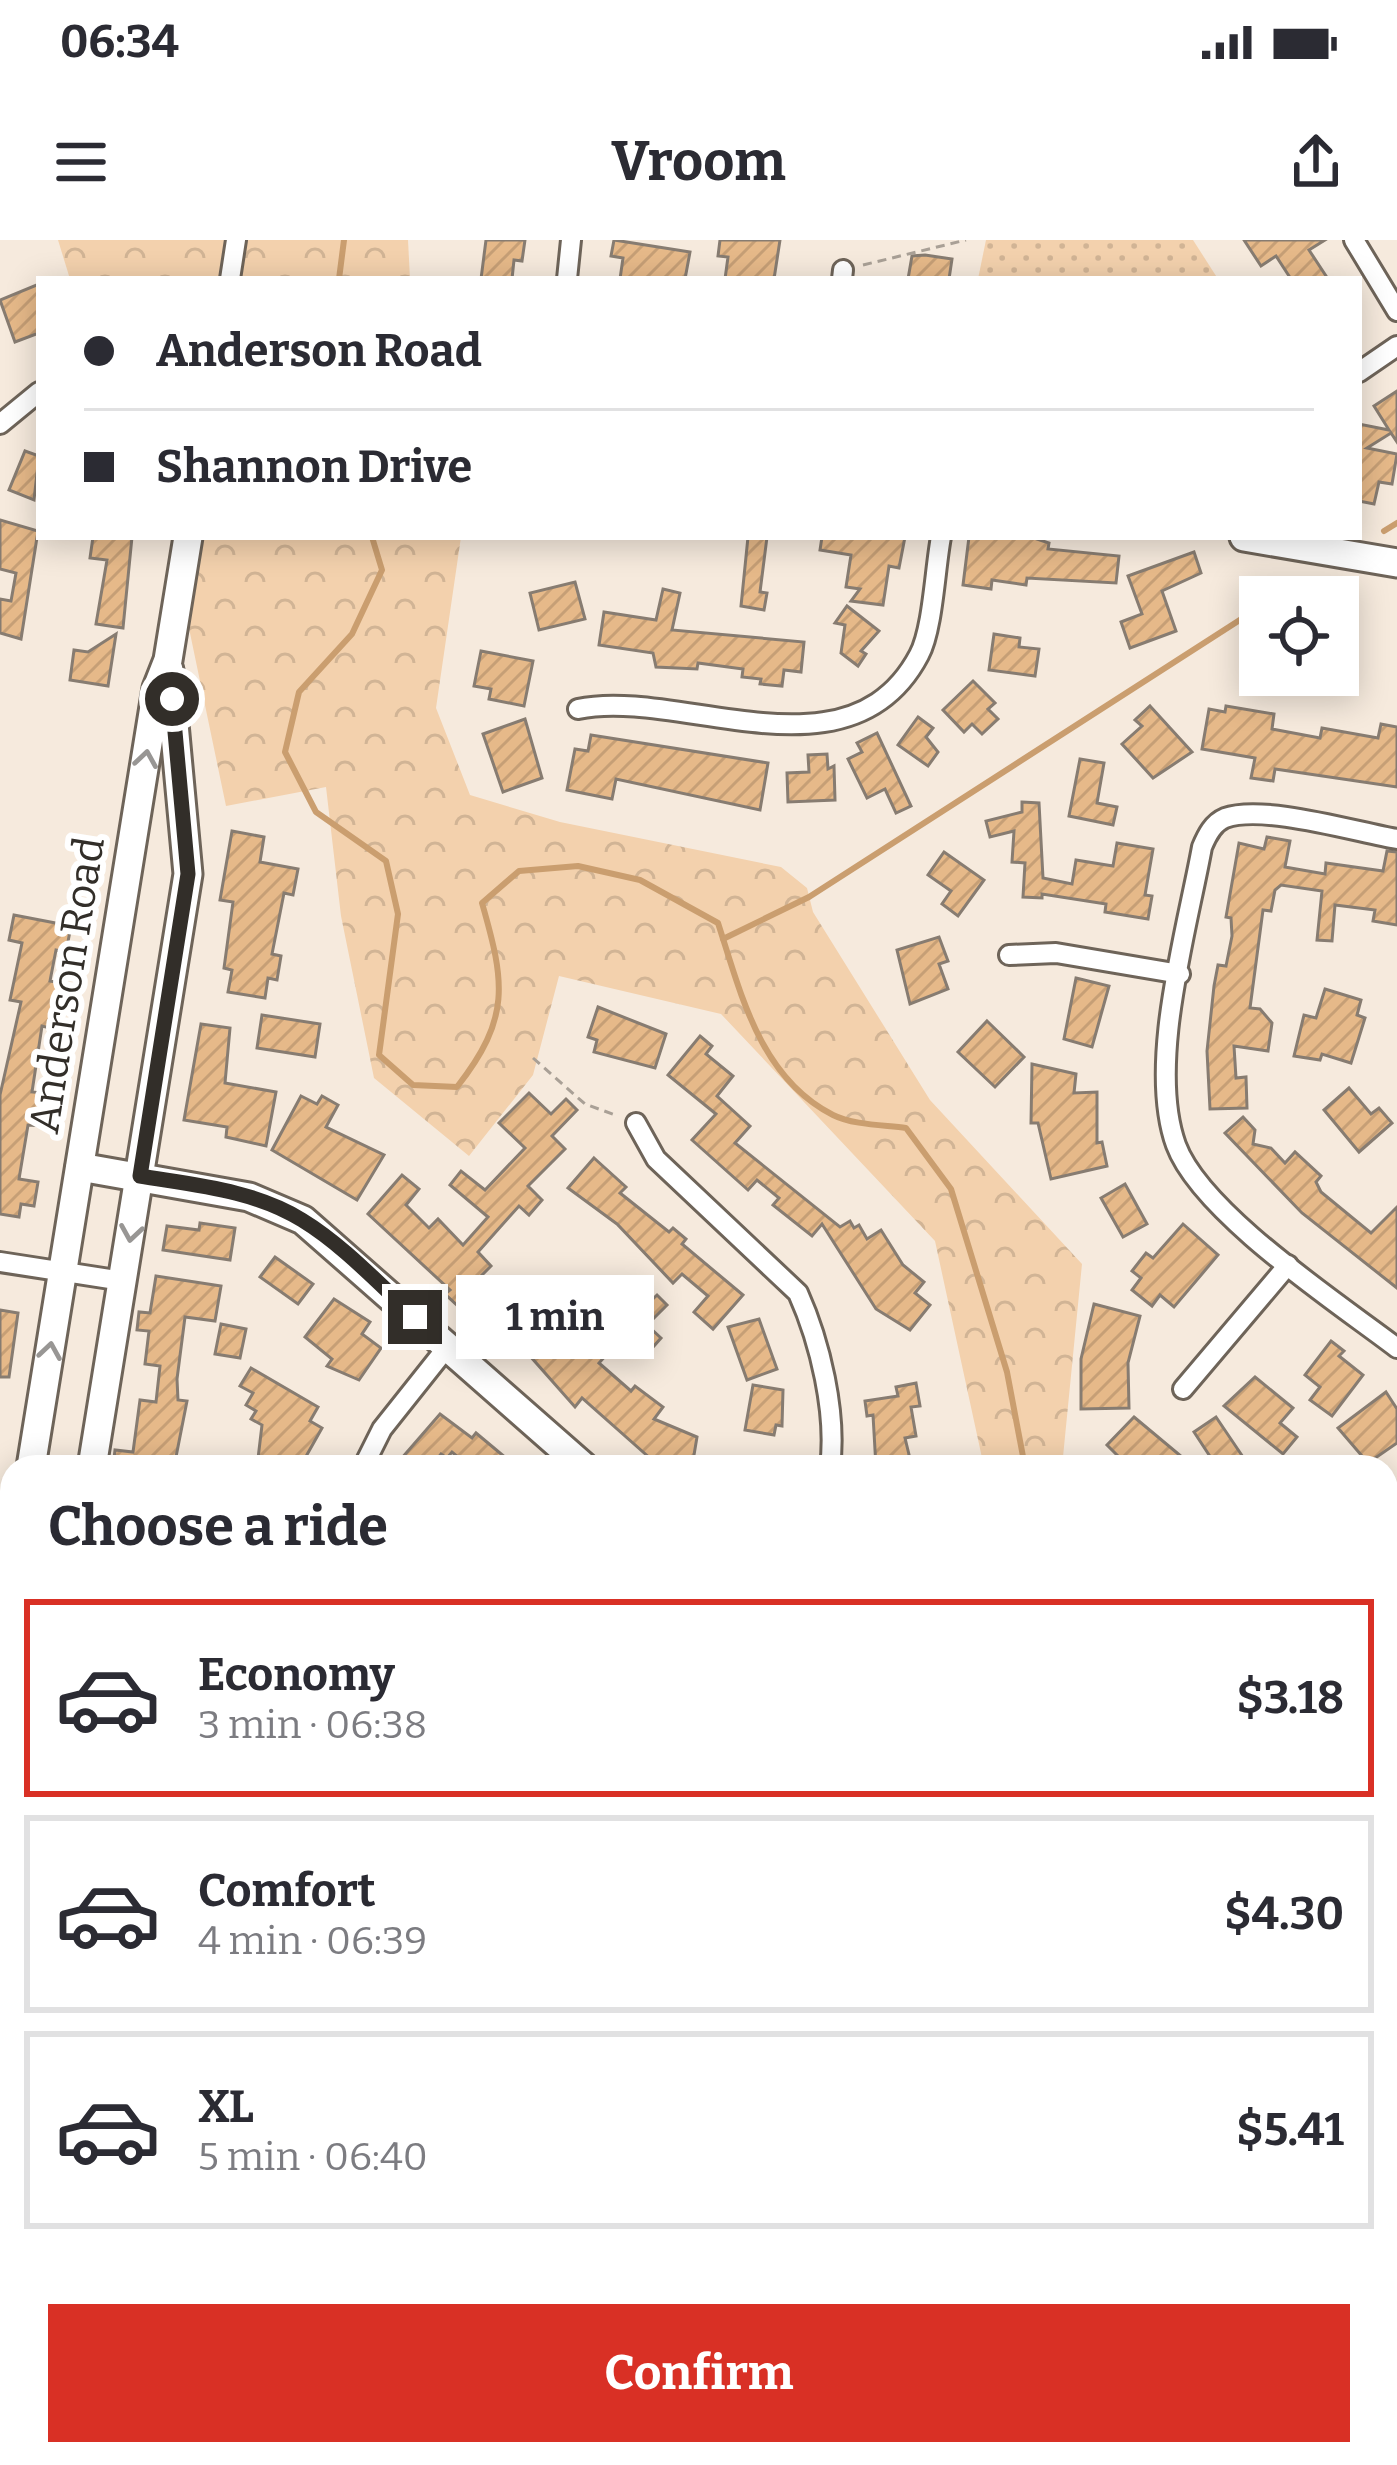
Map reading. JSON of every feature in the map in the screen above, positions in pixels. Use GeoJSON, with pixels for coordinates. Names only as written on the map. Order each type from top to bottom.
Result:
{"type":"FeatureCollection","features":[{"type":"Feature","properties":{"kind":"street"},"geometry":{"type":"LineString","coordinates":[[230,276],[236,240]]}},
{"type":"Feature","properties":{"kind":"street"},"geometry":{"type":"LineString","coordinates":[[567,276],[571,240]]}},
{"type":"Feature","properties":{"kind":"street"},"geometry":{"type":"LineString","coordinates":[[1354,240],[1397,311]]}},
{"type":"Feature","properties":{"kind":"street"},"geometry":{"type":"LineString","coordinates":[[1362,370],[1397,346]]}},
{"type":"Feature","properties":{"kind":"street"},"geometry":{"type":"LineString","coordinates":[[4,409],[36,393]]}},
{"type":"Feature","properties":{"kind":"street","name":"Anderson Road"},"geometry":{"type":"LineString","coordinates":[[33,1455],[158,688],[168,660],[188,540]]}},
{"type":"Feature","properties":{"kind":"street"},"geometry":{"type":"LineString","coordinates":[[578,709],[610,706],[798,728],[854,711],[889,691],[921,653],[940,540]]}},
{"type":"Feature","properties":{"kind":"street"},"geometry":{"type":"LineString","coordinates":[[1299,542],[1397,562]]}},
{"type":"Feature","properties":{"kind":"street","name":"Anderson Road"},"geometry":{"type":"LineString","coordinates":[[94,1455],[186,897],[185,815],[168,660]]}},
{"type":"Feature","properties":{"kind":"street"},"geometry":{"type":"LineString","coordinates":[[115,956],[132,919],[148,818],[162,808],[185,815]]}},
{"type":"Feature","properties":{"kind":"street"},"geometry":{"type":"LineString","coordinates":[[1397,839],[1255,815],[1221,819],[1202,847],[1167,1069],[1177,1146],[1195,1179],[1288,1265],[1397,1348]]}},
{"type":"Feature","properties":{"kind":"street"},"geometry":{"type":"LineString","coordinates":[[1009,956],[1056,953],[1180,974]]}},
{"type":"Feature","properties":{"kind":"street"},"geometry":{"type":"LineString","coordinates":[[636,1123],[656,1160],[798,1293],[809,1318],[832,1426],[831,1455]]}},
{"type":"Feature","properties":{"kind":"street"},"geometry":{"type":"LineString","coordinates":[[80,1167],[249,1197],[303,1220],[571,1455]]}},
{"type":"Feature","properties":{"kind":"street"},"geometry":{"type":"LineString","coordinates":[[0,1262],[123,1281]]}},
{"type":"Feature","properties":{"kind":"street"},"geometry":{"type":"LineString","coordinates":[[1183,1389],[1288,1265]]}},
{"type":"Feature","properties":{"kind":"street"},"geometry":{"type":"LineString","coordinates":[[369,1455],[382,1430],[448,1346]]}},
{"type":"Feature","properties":{"kind":"path"},"geometry":{"type":"LineString","coordinates":[[843,274],[966,240]]}},
{"type":"Feature","properties":{"kind":"path"},"geometry":{"type":"LineString","coordinates":[[533,1058],[586,1104],[636,1123]]}},
{"type":"Feature","properties":{"kind":"green space"},"geometry":{"type":"Polygon","coordinates":[[[58,240],[408,240],[410,276],[69,276],[58,240]]]}},
{"type":"Feature","properties":{"kind":"green space"},"geometry":{"type":"Polygon","coordinates":[[[986,240],[1193,240],[1216,276],[979,276],[986,240]]]}},
{"type":"Feature","properties":{"kind":"green space"},"geometry":{"type":"Polygon","coordinates":[[[171,540],[461,540],[436,708],[470,795],[560,822],[781,867],[807,888],[813,912],[930,1100],[1082,1264],[1063,1455],[981,1455],[935,1241],[721,1014],[559,976],[533,1075],[469,1156],[374,1078],[341,916],[326,787],[226,806],[171,540]]]}},
{"type":"Feature","properties":{"kind":"building"},"geometry":{"type":"Polygon","coordinates":[[[486,240],[525,240],[522,261],[514,260],[512,276],[481,276],[486,240]]]}},
{"type":"Feature","properties":{"kind":"building"},"geometry":{"type":"Polygon","coordinates":[[[614,240],[690,252],[686,276],[620,276],[623,258],[611,256],[614,240]]]}},
{"type":"Feature","properties":{"kind":"building"},"geometry":{"type":"Polygon","coordinates":[[[720,240],[780,240],[774,276],[725,276],[728,257],[718,256],[720,240]]]}},
{"type":"Feature","properties":{"kind":"building"},"geometry":{"type":"Polygon","coordinates":[[[1244,240],[1325,240],[1309,250],[1326,276],[1289,276],[1276,256],[1261,266],[1244,240]]]}},
{"type":"Feature","properties":{"kind":"building"},"geometry":{"type":"Polygon","coordinates":[[[912,256],[952,259],[949,276],[909,276],[912,256]]]}},
{"type":"Feature","properties":{"kind":"building"},"geometry":{"type":"Polygon","coordinates":[[[36,285],[36,334],[15,342],[0,300],[36,285]]]}},
{"type":"Feature","properties":{"kind":"building"},"geometry":{"type":"Polygon","coordinates":[[[1397,391],[1397,442],[1391,433],[1367,448],[1397,454],[1392,484],[1379,482],[1374,504],[1362,502],[1362,425],[1389,430],[1374,406],[1397,391]]]}},
{"type":"Feature","properties":{"kind":"building"},"geometry":{"type":"Polygon","coordinates":[[[25,451],[36,455],[34,500],[9,490],[25,451]]]}},
{"type":"Feature","properties":{"kind":"building"},"geometry":{"type":"Polygon","coordinates":[[[0,520],[36,530],[21,639],[0,633],[0,599],[11,601],[16,573],[0,569],[0,520]]]}},
{"type":"Feature","properties":{"kind":"building"},"geometry":{"type":"Polygon","coordinates":[[[93,540],[132,540],[123,628],[96,624],[107,560],[90,558],[93,540]]]}},
{"type":"Feature","properties":{"kind":"building"},"geometry":{"type":"Polygon","coordinates":[[[748,540],[767,540],[760,592],[767,593],[764,610],[741,606],[748,540]]]}},
{"type":"Feature","properties":{"kind":"building"},"geometry":{"type":"Polygon","coordinates":[[[822,540],[904,540],[899,568],[889,566],[883,605],[851,601],[860,589],[846,587],[851,555],[820,550],[822,540]]]}},
{"type":"Feature","properties":{"kind":"building"},"geometry":{"type":"Polygon","coordinates":[[[969,540],[1040,540],[1049,543],[1048,549],[1119,556],[1116,583],[1027,578],[1026,585],[992,580],[991,589],[963,585],[969,540]]]}},
{"type":"Feature","properties":{"kind":"building"},"geometry":{"type":"Polygon","coordinates":[[[1194,552],[1201,573],[1162,591],[1176,631],[1130,648],[1121,622],[1142,614],[1128,576],[1194,552]]]}},
{"type":"Feature","properties":{"kind":"building"},"geometry":{"type":"Polygon","coordinates":[[[575,582],[585,619],[539,630],[530,593],[575,582]]]}},
{"type":"Feature","properties":{"kind":"building"},"geometry":{"type":"Polygon","coordinates":[[[663,589],[680,593],[672,630],[804,642],[801,672],[784,670],[782,686],[760,684],[761,679],[742,677],[743,669],[698,663],[697,669],[656,667],[653,653],[599,645],[604,612],[656,620],[663,589]]]}},
{"type":"Feature","properties":{"kind":"building"},"geometry":{"type":"Polygon","coordinates":[[[847,606],[879,631],[861,651],[866,654],[858,666],[841,653],[845,625],[835,623],[847,606]]]}},
{"type":"Feature","properties":{"kind":"building"},"geometry":{"type":"Polygon","coordinates":[[[116,634],[108,686],[70,680],[74,650],[88,652],[116,634]]]}},
{"type":"Feature","properties":{"kind":"building"},"geometry":{"type":"Polygon","coordinates":[[[994,634],[1020,638],[1019,647],[1039,649],[1035,676],[989,670],[994,634]]]}},
{"type":"Feature","properties":{"kind":"building"},"geometry":{"type":"Polygon","coordinates":[[[481,651],[533,661],[524,706],[489,699],[491,689],[474,686],[481,651]]]}},
{"type":"Feature","properties":{"kind":"building"},"geometry":{"type":"Polygon","coordinates":[[[973,681],[995,703],[988,709],[998,719],[982,734],[972,724],[964,732],[943,710],[973,681]]]}},
{"type":"Feature","properties":{"kind":"building"},"geometry":{"type":"Polygon","coordinates":[[[1150,706],[1192,752],[1153,778],[1122,744],[1142,726],[1135,720],[1150,706]]]}},
{"type":"Feature","properties":{"kind":"building"},"geometry":{"type":"Polygon","coordinates":[[[1226,706],[1274,714],[1272,729],[1320,738],[1322,728],[1378,738],[1381,724],[1397,727],[1397,787],[1275,769],[1273,781],[1251,778],[1255,758],[1202,749],[1209,709],[1225,712],[1226,706]]]}},
{"type":"Feature","properties":{"kind":"building"},"geometry":{"type":"Polygon","coordinates":[[[918,717],[933,728],[926,737],[938,752],[928,766],[898,745],[918,717]]]}},
{"type":"Feature","properties":{"kind":"building"},"geometry":{"type":"Polygon","coordinates":[[[525,719],[542,778],[503,792],[483,734],[525,719]]]}},
{"type":"Feature","properties":{"kind":"building"},"geometry":{"type":"Polygon","coordinates":[[[877,733],[911,806],[896,813],[885,789],[867,798],[848,759],[862,752],[857,743],[877,733]]]}},
{"type":"Feature","properties":{"kind":"building"},"geometry":{"type":"Polygon","coordinates":[[[591,735],[768,763],[760,810],[616,779],[612,799],[567,790],[575,749],[588,751],[591,735]]]}},
{"type":"Feature","properties":{"kind":"building"},"geometry":{"type":"Polygon","coordinates":[[[827,754],[828,769],[834,766],[835,800],[788,802],[787,773],[809,772],[808,755],[827,754]]]}},
{"type":"Feature","properties":{"kind":"building"},"geometry":{"type":"Polygon","coordinates":[[[1080,759],[1104,763],[1097,803],[1117,807],[1113,825],[1069,816],[1080,759]]]}},
{"type":"Feature","properties":{"kind":"building"},"geometry":{"type":"Polygon","coordinates":[[[1022,802],[1039,803],[1043,878],[1072,884],[1076,860],[1113,866],[1117,843],[1153,849],[1145,895],[1152,896],[1148,919],[1105,912],[1106,904],[1042,894],[1042,898],[1023,897],[1025,863],[1012,862],[1014,831],[990,837],[986,821],[1022,812],[1022,802]]]}},
{"type":"Feature","properties":{"kind":"building"},"geometry":{"type":"Polygon","coordinates":[[[232,831],[264,837],[260,862],[298,869],[293,895],[284,893],[272,954],[281,956],[277,980],[268,978],[265,998],[228,992],[232,970],[224,968],[233,902],[220,900],[232,831]]]}},
{"type":"Feature","properties":{"kind":"building"},"geometry":{"type":"Polygon","coordinates":[[[1267,837],[1290,841],[1285,867],[1325,874],[1326,863],[1383,871],[1387,851],[1397,852],[1397,925],[1373,921],[1375,910],[1335,905],[1332,941],[1317,940],[1322,891],[1281,885],[1275,890],[1271,911],[1263,910],[1250,1008],[1260,1009],[1272,1023],[1268,1051],[1234,1046],[1236,1078],[1246,1077],[1247,1108],[1210,1109],[1207,1051],[1214,986],[1218,965],[1226,966],[1232,936],[1231,918],[1226,917],[1239,843],[1264,849],[1267,837]]]}},
{"type":"Feature","properties":{"kind":"building"},"geometry":{"type":"Polygon","coordinates":[[[944,852],[984,880],[958,916],[942,904],[951,891],[928,875],[944,852]]]}},
{"type":"Feature","properties":{"kind":"building"},"geometry":{"type":"Polygon","coordinates":[[[14,915],[71,926],[66,952],[56,950],[50,981],[62,983],[50,1028],[42,1026],[32,1092],[43,1093],[41,1126],[28,1125],[19,1179],[38,1182],[34,1206],[21,1204],[19,1217],[0,1214],[0,1095],[21,1002],[10,1000],[22,943],[9,940],[14,915]]]}},
{"type":"Feature","properties":{"kind":"building"},"geometry":{"type":"Polygon","coordinates":[[[939,937],[948,961],[939,964],[948,989],[910,1004],[897,950],[939,937]]]}},
{"type":"Feature","properties":{"kind":"building"},"geometry":{"type":"Polygon","coordinates":[[[1076,978],[1109,986],[1092,1047],[1064,1039],[1076,978]]]}},
{"type":"Feature","properties":{"kind":"building"},"geometry":{"type":"Polygon","coordinates":[[[1325,989],[1361,1000],[1357,1015],[1365,1018],[1351,1063],[1322,1054],[1320,1060],[1294,1056],[1304,1015],[1316,1018],[1325,989]]]}},
{"type":"Feature","properties":{"kind":"building"},"geometry":{"type":"Polygon","coordinates":[[[598,1007],[666,1034],[655,1068],[594,1052],[597,1040],[588,1037],[598,1007]]]}},
{"type":"Feature","properties":{"kind":"building"},"geometry":{"type":"Polygon","coordinates":[[[262,1015],[320,1024],[315,1057],[257,1048],[262,1015]]]}},
{"type":"Feature","properties":{"kind":"building"},"geometry":{"type":"Polygon","coordinates":[[[987,1021],[1024,1057],[995,1087],[958,1052],[987,1021]]]}},
{"type":"Feature","properties":{"kind":"building"},"geometry":{"type":"Polygon","coordinates":[[[201,1024],[230,1028],[225,1083],[276,1092],[266,1146],[226,1137],[227,1127],[184,1120],[201,1024]]]}},
{"type":"Feature","properties":{"kind":"building"},"geometry":{"type":"Polygon","coordinates":[[[700,1036],[712,1046],[706,1054],[733,1076],[717,1096],[750,1126],[735,1143],[840,1227],[850,1221],[854,1228],[859,1225],[867,1239],[881,1230],[903,1265],[924,1282],[915,1293],[930,1305],[910,1330],[876,1309],[822,1224],[812,1236],[773,1205],[779,1198],[757,1180],[748,1190],[692,1140],[716,1114],[668,1075],[700,1036]]]}},
{"type":"Feature","properties":{"kind":"building"},"geometry":{"type":"Polygon","coordinates":[[[1032,1064],[1076,1074],[1074,1093],[1097,1092],[1097,1143],[1102,1142],[1107,1166],[1051,1179],[1038,1123],[1031,1123],[1032,1064]]]}},
{"type":"Feature","properties":{"kind":"building"},"geometry":{"type":"Polygon","coordinates":[[[1349,1088],[1371,1114],[1379,1108],[1392,1123],[1359,1152],[1324,1110],[1349,1088]]]}},
{"type":"Feature","properties":{"kind":"building"},"geometry":{"type":"Polygon","coordinates":[[[529,1093],[551,1114],[566,1099],[577,1110],[552,1136],[565,1149],[528,1186],[542,1200],[529,1215],[519,1206],[478,1252],[491,1266],[478,1279],[499,1301],[516,1285],[547,1316],[562,1301],[598,1336],[620,1310],[631,1320],[657,1295],[667,1305],[647,1325],[661,1338],[645,1356],[623,1336],[599,1363],[631,1391],[635,1386],[663,1407],[654,1419],[697,1437],[694,1455],[646,1455],[582,1398],[575,1407],[507,1330],[498,1339],[463,1304],[459,1307],[445,1294],[450,1290],[368,1214],[402,1175],[419,1189],[406,1205],[429,1228],[438,1219],[463,1245],[488,1217],[450,1185],[461,1171],[485,1190],[525,1148],[499,1123],[529,1093]]]}},
{"type":"Feature","properties":{"kind":"building"},"geometry":{"type":"Polygon","coordinates":[[[301,1096],[317,1104],[322,1096],[338,1105],[326,1127],[384,1155],[357,1200],[272,1150],[301,1096]]]}},
{"type":"Feature","properties":{"kind":"building"},"geometry":{"type":"Polygon","coordinates":[[[1243,1117],[1255,1130],[1253,1144],[1271,1148],[1285,1163],[1295,1152],[1321,1176],[1316,1182],[1321,1192],[1371,1233],[1397,1207],[1397,1288],[1302,1213],[1225,1133],[1243,1117]]]}},
{"type":"Feature","properties":{"kind":"building"},"geometry":{"type":"Polygon","coordinates":[[[594,1158],[626,1187],[620,1193],[669,1232],[673,1228],[686,1239],[682,1244],[743,1295],[713,1329],[694,1312],[708,1296],[682,1274],[673,1283],[617,1224],[568,1188],[594,1158]]]}},
{"type":"Feature","properties":{"kind":"building"},"geometry":{"type":"Polygon","coordinates":[[[1125,1184],[1147,1224],[1123,1237],[1101,1198],[1125,1184]]]}},
{"type":"Feature","properties":{"kind":"building"},"geometry":{"type":"Polygon","coordinates":[[[200,1223],[235,1228],[230,1260],[163,1250],[167,1226],[199,1230],[200,1223]]]}},
{"type":"Feature","properties":{"kind":"building"},"geometry":{"type":"Polygon","coordinates":[[[1183,1224],[1218,1255],[1174,1307],[1160,1295],[1152,1306],[1132,1290],[1141,1278],[1132,1271],[1146,1253],[1153,1258],[1183,1224]]]}},
{"type":"Feature","properties":{"kind":"building"},"geometry":{"type":"Polygon","coordinates":[[[275,1257],[313,1284],[298,1304],[260,1277],[275,1257]]]}},
{"type":"Feature","properties":{"kind":"building"},"geometry":{"type":"Polygon","coordinates":[[[156,1276],[221,1286],[215,1321],[185,1317],[177,1379],[178,1400],[187,1401],[176,1455],[114,1455],[115,1450],[133,1452],[140,1400],[156,1402],[160,1366],[145,1364],[149,1331],[137,1330],[139,1312],[150,1313],[156,1276]]]}},
{"type":"Feature","properties":{"kind":"building"},"geometry":{"type":"Polygon","coordinates":[[[334,1299],[370,1322],[362,1334],[381,1348],[359,1380],[327,1366],[332,1359],[305,1337],[334,1299]]]}},
{"type":"Feature","properties":{"kind":"building"},"geometry":{"type":"Polygon","coordinates":[[[1094,1304],[1140,1316],[1128,1363],[1129,1408],[1081,1409],[1081,1359],[1094,1304]]]}},
{"type":"Feature","properties":{"kind":"building"},"geometry":{"type":"Polygon","coordinates":[[[0,1310],[18,1313],[9,1377],[0,1377],[0,1310]]]}},
{"type":"Feature","properties":{"kind":"building"},"geometry":{"type":"Polygon","coordinates":[[[759,1319],[777,1369],[747,1380],[728,1327],[759,1319]]]}},
{"type":"Feature","properties":{"kind":"building"},"geometry":{"type":"Polygon","coordinates":[[[221,1324],[246,1329],[240,1358],[215,1354],[221,1324]]]}},
{"type":"Feature","properties":{"kind":"building"},"geometry":{"type":"Polygon","coordinates":[[[1331,1341],[1344,1351],[1339,1356],[1363,1375],[1332,1416],[1310,1400],[1320,1387],[1305,1375],[1331,1341]]]}},
{"type":"Feature","properties":{"kind":"building"},"geometry":{"type":"Polygon","coordinates":[[[251,1368],[318,1407],[310,1421],[322,1428],[307,1455],[258,1455],[262,1425],[251,1419],[256,1411],[246,1405],[253,1393],[240,1386],[251,1368]]]}},
{"type":"Feature","properties":{"kind":"building"},"geometry":{"type":"Polygon","coordinates":[[[1255,1377],[1293,1408],[1280,1423],[1297,1437],[1283,1454],[1224,1406],[1255,1377]]]}},
{"type":"Feature","properties":{"kind":"building"},"geometry":{"type":"Polygon","coordinates":[[[916,1383],[920,1406],[911,1407],[916,1436],[905,1438],[909,1455],[875,1455],[873,1415],[867,1416],[865,1401],[898,1396],[896,1387],[916,1383]]]}},
{"type":"Feature","properties":{"kind":"building"},"geometry":{"type":"Polygon","coordinates":[[[753,1385],[783,1390],[782,1426],[776,1425],[774,1435],[745,1430],[753,1385]]]}},
{"type":"Feature","properties":{"kind":"building"},"geometry":{"type":"Polygon","coordinates":[[[1386,1392],[1397,1409],[1397,1443],[1380,1455],[1361,1455],[1338,1428],[1386,1392]]]}},
{"type":"Feature","properties":{"kind":"building"},"geometry":{"type":"Polygon","coordinates":[[[440,1414],[472,1438],[476,1433],[502,1455],[452,1452],[404,1455],[440,1414]]]}},
{"type":"Feature","properties":{"kind":"building"},"geometry":{"type":"Polygon","coordinates":[[[1134,1417],[1180,1455],[1117,1455],[1107,1445],[1134,1417]]]}},
{"type":"Feature","properties":{"kind":"building"},"geometry":{"type":"Polygon","coordinates":[[[1216,1417],[1242,1455],[1209,1455],[1194,1432],[1216,1417]]]}},
{"type":"Feature","properties":{"kind":"waterway"},"geometry":{"type":"LineString","coordinates":[[339,276],[344,240]]}},
{"type":"Feature","properties":{"kind":"waterway"},"geometry":{"type":"LineString","coordinates":[[1384,531],[1397,523]]}},
{"type":"Feature","properties":{"kind":"waterway"},"geometry":{"type":"LineString","coordinates":[[373,540],[382,570],[352,634],[299,692],[285,752],[316,812],[386,861],[398,914],[379,1055],[413,1085],[457,1087],[487,1040],[498,999],[495,956],[482,903],[519,871],[578,866],[640,880],[718,923],[745,1005],[787,1079],[833,1115],[906,1128],[951,1189],[1007,1372],[1023,1455]]}},
{"type":"Feature","properties":{"kind":"waterway"},"geometry":{"type":"LineString","coordinates":[[723,939],[809,897],[1239,621]]}},
{"type":"Feature","properties":{"kind":"route"},"geometry":{"type":"LineString","coordinates":[[172,699],[188,874],[140,1176],[249,1197],[303,1220],[415,1317]]}}]}
